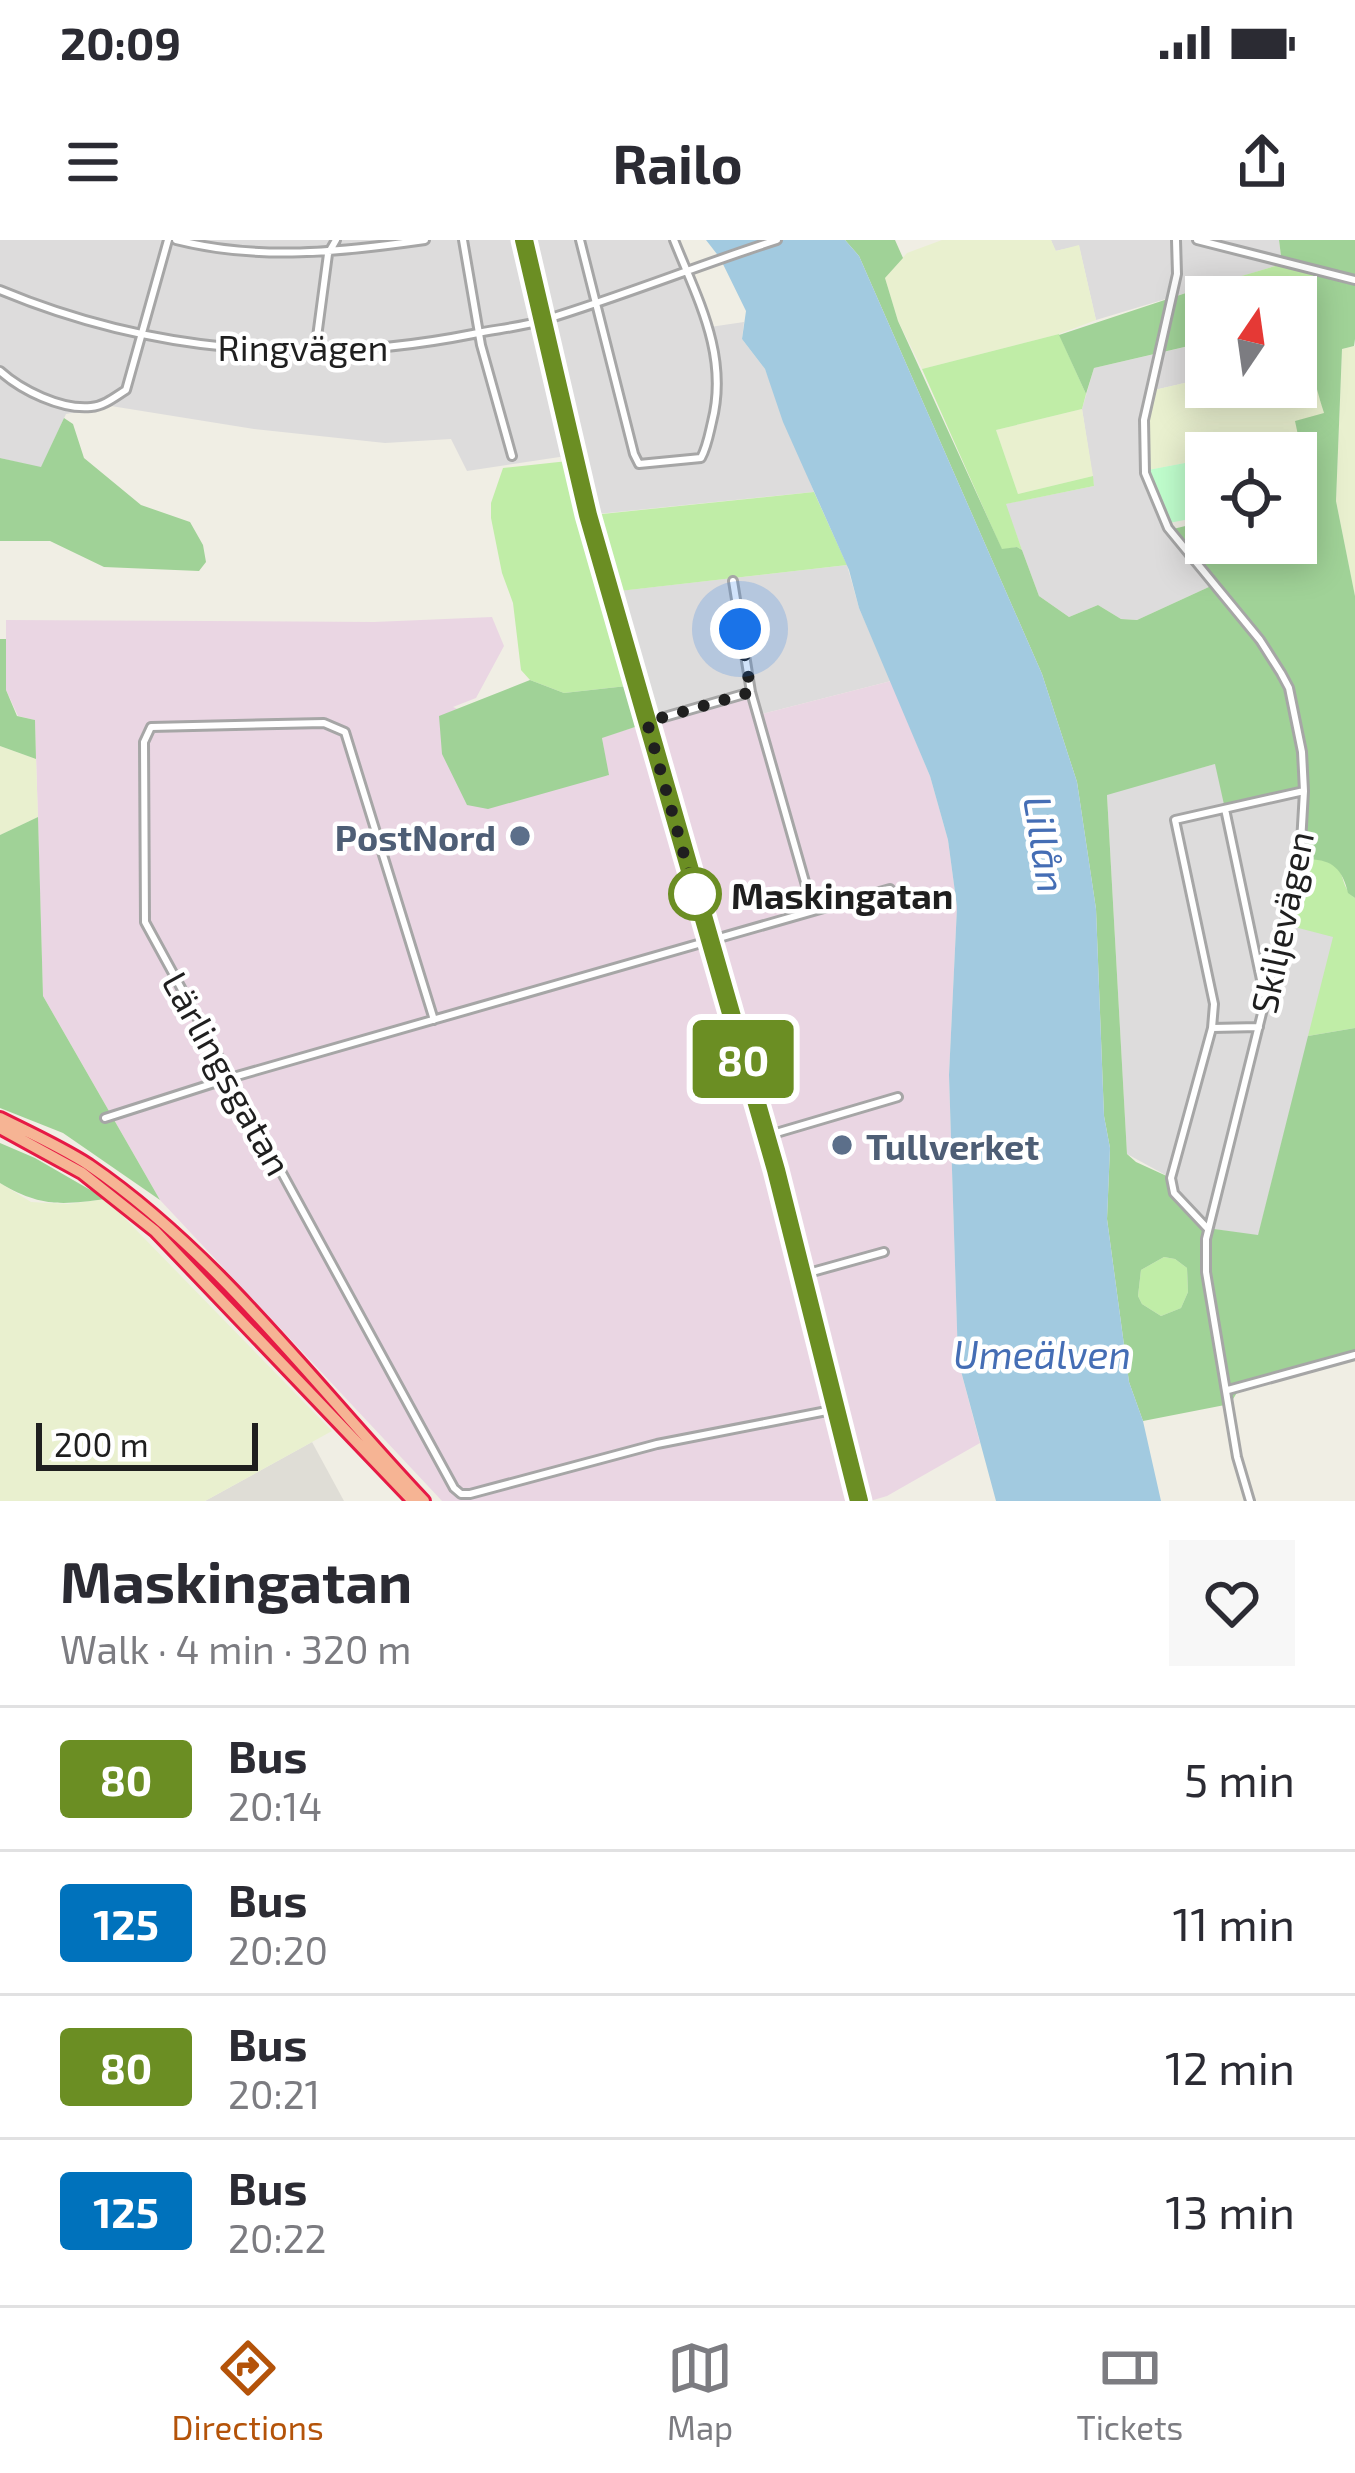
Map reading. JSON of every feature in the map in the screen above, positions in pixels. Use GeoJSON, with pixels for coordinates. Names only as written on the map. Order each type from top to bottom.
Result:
{"type":"FeatureCollection","features":[{"type":"Feature","properties":{"kind":"highway"},"geometry":{"type":"LineString","coordinates":[[0,1118],[84,1162],[146,1210],[245,1306],[424,1501]]}},
{"type":"Feature","properties":{"kind":"highway"},"geometry":{"type":"LineString","coordinates":[[0,1128],[82,1173],[170,1243],[413,1501]]}},
{"type":"Feature","properties":{"kind":"street"},"geometry":{"type":"LineString","coordinates":[[0,371],[28,391],[93,408],[126,390],[172,240],[247,252],[328,254],[425,240]]}},
{"type":"Feature","properties":{"kind":"street"},"geometry":{"type":"LineString","coordinates":[[315,352],[328,254],[336,240]]}},
{"type":"Feature","properties":{"kind":"street"},"geometry":{"type":"LineString","coordinates":[[463,240],[478,333],[512,456]]}},
{"type":"Feature","properties":{"kind":"street"},"geometry":{"type":"LineString","coordinates":[[524,240],[588,515],[805,1274],[859,1501]]}},
{"type":"Feature","properties":{"kind":"street"},"geometry":{"type":"LineString","coordinates":[[580,240],[639,464],[695,461],[705,454],[716,406],[718,363],[710,327],[674,240]]}},
{"type":"Feature","properties":{"kind":"street","name":"Ringvägen"},"geometry":{"type":"LineString","coordinates":[[0,290],[51,311],[187,345],[315,352],[422,344],[541,321],[777,240]]}},
{"type":"Feature","properties":{"kind":"street","name":"Skiljevägen"},"geometry":{"type":"LineString","coordinates":[[1177,240],[1178,274],[1144,419],[1145,473],[1168,528],[1261,640],[1289,688],[1302,752],[1300,860],[1207,1228],[1206,1272],[1237,1457],[1250,1501]]}},
{"type":"Feature","properties":{"kind":"street"},"geometry":{"type":"LineString","coordinates":[[1197,240],[1355,280]]}},
{"type":"Feature","properties":{"kind":"street"},"geometry":{"type":"LineString","coordinates":[[733,581],[751,692],[813,910]]}},
{"type":"Feature","properties":{"kind":"street"},"geometry":{"type":"LineString","coordinates":[[647,722],[751,692]]}},
{"type":"Feature","properties":{"kind":"street","name":"Lärlingsgatan"},"geometry":{"type":"LineString","coordinates":[[434,1020],[345,732],[324,723],[151,727],[144,742],[145,922],[461,1494],[657,1444],[837,1409]]}},
{"type":"Feature","properties":{"kind":"street"},"geometry":{"type":"LineString","coordinates":[[1207,1228],[1174,1193],[1171,1178],[1212,1028],[1214,1004],[1175,820],[1304,791]]}},
{"type":"Feature","properties":{"kind":"street"},"geometry":{"type":"LineString","coordinates":[[1225,809],[1265,997]]}},
{"type":"Feature","properties":{"kind":"street"},"geometry":{"type":"LineString","coordinates":[[105,1118],[890,889]]}},
{"type":"Feature","properties":{"kind":"street"},"geometry":{"type":"LineString","coordinates":[[1212,1028],[1259,1027]]}},
{"type":"Feature","properties":{"kind":"street"},"geometry":{"type":"LineString","coordinates":[[766,1136],[898,1097]]}},
{"type":"Feature","properties":{"kind":"street"},"geometry":{"type":"LineString","coordinates":[[805,1274],[884,1252]]}},
{"type":"Feature","properties":{"kind":"street"},"geometry":{"type":"LineString","coordinates":[[1228,1390],[1355,1355]]}},
{"type":"Feature","properties":{"kind":"shaded area"},"geometry":{"type":"Polygon","coordinates":[[[0,240],[674,240],[710,327],[744,322],[742,339],[765,369],[814,492],[588,515],[573,455],[467,471],[451,439],[385,443],[254,429],[111,406],[66,414],[41,468],[0,458],[0,240]]]}},
{"type":"Feature","properties":{"kind":"shaded area"},"geometry":{"type":"Polygon","coordinates":[[[1051,240],[1279,240],[1282,264],[1242,276],[1185,276],[1185,293],[1096,320],[1079,246],[1055,251],[1051,240]]]}},
{"type":"Feature","properties":{"kind":"shaded area"},"geometry":{"type":"Polygon","coordinates":[[[1185,347],[1185,383],[1146,392],[1140,461],[1146,491],[1164,529],[1185,554],[1185,564],[1193,564],[1211,586],[1137,620],[1121,619],[1098,605],[1069,617],[1039,596],[1005,504],[1094,486],[1082,409],[1094,368],[1185,347]]]}},
{"type":"Feature","properties":{"kind":"shaded area"},"geometry":{"type":"Polygon","coordinates":[[[847,565],[859,608],[891,681],[758,715],[750,692],[649,717],[610,592],[847,565]]]}},
{"type":"Feature","properties":{"kind":"shaded area"},"geometry":{"type":"Polygon","coordinates":[[[492,617],[504,646],[476,698],[453,707],[608,776],[602,737],[751,692],[758,715],[891,681],[930,776],[948,840],[957,907],[949,1075],[958,1360],[980,1443],[887,1496],[870,1501],[442,1501],[160,1200],[43,996],[35,720],[18,716],[6,690],[6,620],[374,622],[492,617]]]}},
{"type":"Feature","properties":{"kind":"shaded area"},"geometry":{"type":"Polygon","coordinates":[[[1215,764],[1304,791],[1334,937],[1258,1236],[1207,1228],[1174,1193],[1171,1178],[1127,1154],[1107,794],[1215,764]]]}},
{"type":"Feature","properties":{"kind":"shaded area"},"geometry":{"type":"Polygon","coordinates":[[[312,1442],[344,1501],[205,1501],[312,1442]]]}},
{"type":"Feature","properties":{"kind":"green space"},"geometry":{"type":"Polygon","coordinates":[[[845,240],[895,240],[903,258],[885,278],[898,321],[1002,549],[1022,550],[1039,596],[1069,617],[1098,605],[1121,619],[1137,620],[1211,586],[1219,591],[1199,564],[1317,564],[1317,432],[1297,432],[1295,421],[1324,413],[1317,388],[1317,276],[1314,271],[1282,264],[1279,240],[1355,240],[1355,339],[1354,346],[1342,349],[1336,501],[1355,596],[1355,898],[1333,865],[1300,860],[1304,791],[1225,809],[1215,764],[1107,795],[1127,1154],[1171,1178],[1174,1193],[1207,1228],[1258,1235],[1308,1036],[1355,1028],[1355,1355],[1241,1386],[1230,1404],[1143,1421],[1129,1382],[1107,1219],[1110,1148],[1104,1116],[1096,909],[1077,782],[1042,674],[859,256],[845,240]],[[1164,1257],[1141,1270],[1138,1296],[1142,1304],[1161,1316],[1181,1308],[1188,1292],[1187,1268],[1164,1257]]]}},
{"type":"Feature","properties":{"kind":"green space"},"geometry":{"type":"Polygon","coordinates":[[[942,240],[1051,240],[1056,251],[1079,245],[1096,320],[922,369],[898,321],[885,278],[907,253],[942,240]]]}},
{"type":"Feature","properties":{"kind":"green space"},"geometry":{"type":"Polygon","coordinates":[[[1282,264],[1314,270],[1313,276],[1242,276],[1282,264]]]}},
{"type":"Feature","properties":{"kind":"green space"},"geometry":{"type":"Polygon","coordinates":[[[1185,293],[1185,347],[1094,368],[1086,394],[1059,335],[1185,293]]]}},
{"type":"Feature","properties":{"kind":"green space"},"geometry":{"type":"Polygon","coordinates":[[[1059,334],[1086,394],[1082,409],[996,430],[1018,494],[1093,476],[1094,486],[1006,504],[1022,550],[1002,550],[922,369],[1059,334]]]}},
{"type":"Feature","properties":{"kind":"green space"},"geometry":{"type":"Polygon","coordinates":[[[1355,346],[1355,596],[1336,501],[1342,349],[1355,346]]]}},
{"type":"Feature","properties":{"kind":"green space"},"geometry":{"type":"Polygon","coordinates":[[[1185,383],[1185,408],[1317,408],[1317,389],[1324,413],[1306,432],[1185,432],[1185,463],[1148,470],[1146,436],[1154,390],[1185,383]]]}},
{"type":"Feature","properties":{"kind":"green space"},"geometry":{"type":"Polygon","coordinates":[[[1082,409],[1093,476],[1018,494],[996,430],[1082,409]]]}},
{"type":"Feature","properties":{"kind":"green space"},"geometry":{"type":"Polygon","coordinates":[[[64,418],[73,424],[84,458],[141,505],[190,522],[203,545],[206,562],[199,571],[104,567],[50,541],[0,541],[0,458],[41,467],[64,418]]]}},
{"type":"Feature","properties":{"kind":"green space"},"geometry":{"type":"Polygon","coordinates":[[[568,461],[583,516],[814,492],[847,565],[611,592],[627,686],[564,693],[530,680],[521,670],[513,603],[502,573],[491,503],[503,468],[568,461]]]}},
{"type":"Feature","properties":{"kind":"green space"},"geometry":{"type":"Polygon","coordinates":[[[1185,463],[1185,520],[1169,523],[1148,470],[1185,463]]]}},
{"type":"Feature","properties":{"kind":"green space"},"geometry":{"type":"Polygon","coordinates":[[[1185,526],[1185,545],[1173,529],[1185,526]]]}},
{"type":"Feature","properties":{"kind":"green space"},"geometry":{"type":"Polygon","coordinates":[[[0,639],[6,639],[6,690],[17,716],[35,720],[36,759],[0,746],[0,639]]]}},
{"type":"Feature","properties":{"kind":"green space"},"geometry":{"type":"Polygon","coordinates":[[[530,680],[564,693],[627,686],[638,726],[602,738],[609,775],[488,809],[467,805],[442,754],[439,716],[530,680]]]}},
{"type":"Feature","properties":{"kind":"green space"},"geometry":{"type":"Polygon","coordinates":[[[0,746],[36,759],[38,817],[0,835],[0,746]]]}},
{"type":"Feature","properties":{"kind":"green space"},"geometry":{"type":"Polygon","coordinates":[[[38,817],[43,996],[160,1200],[63,1133],[0,1108],[0,835],[38,817]]]}},
{"type":"Feature","properties":{"kind":"green space"},"geometry":{"type":"Polygon","coordinates":[[[1313,858],[1334,865],[1355,898],[1355,1028],[1308,1036],[1333,937],[1283,924],[1300,860],[1313,858]]]}},
{"type":"Feature","properties":{"kind":"green space"},"geometry":{"type":"Polygon","coordinates":[[[0,1143],[106,1199],[51,1202],[14,1191],[0,1183],[0,1143]]]}},
{"type":"Feature","properties":{"kind":"green space"},"geometry":{"type":"Polygon","coordinates":[[[0,1183],[31,1202],[106,1199],[332,1431],[205,1501],[0,1501],[0,1183]]]}},
{"type":"Feature","properties":{"kind":"green space"},"geometry":{"type":"Polygon","coordinates":[[[1164,1257],[1187,1268],[1188,1292],[1181,1308],[1161,1316],[1138,1296],[1141,1270],[1164,1257]]]}},
{"type":"Feature","properties":{"kind":"water","name":"Umeälven"},"geometry":{"type":"Polygon","coordinates":[[[706,240],[845,240],[859,256],[1042,674],[1077,782],[1096,909],[1104,1116],[1110,1148],[1107,1219],[1129,1382],[1161,1501],[996,1501],[958,1360],[949,1075],[957,907],[948,840],[930,776],[859,608],[849,570],[783,422],[765,369],[742,339],[746,311],[706,240]]]}},
{"type":"Feature","properties":{"kind":"bus line","name":"80"},"geometry":{"type":"LineString","coordinates":[[524,240],[588,515],[776,1170],[859,1501]]}},
{"type":"Feature","properties":{"kind":"place","name":"PostNord"},"geometry":{"type":"Point","coordinates":[520,836]}},
{"type":"Feature","properties":{"kind":"place","name":"Maskingatan"},"geometry":{"type":"Point","coordinates":[695,894]}},
{"type":"Feature","properties":{"kind":"place","name":"Tullverket"},"geometry":{"type":"Point","coordinates":[842,1145]}},
{"type":"Feature","properties":{"kind":"route"},"geometry":{"type":"LineString","coordinates":[[695,894],[647,722],[751,692],[740,629]]}},
{"type":"Feature","properties":{"kind":"water label","name":"Lillån"},"geometry":{"type":"Point","coordinates":[1046,844]}}]}
